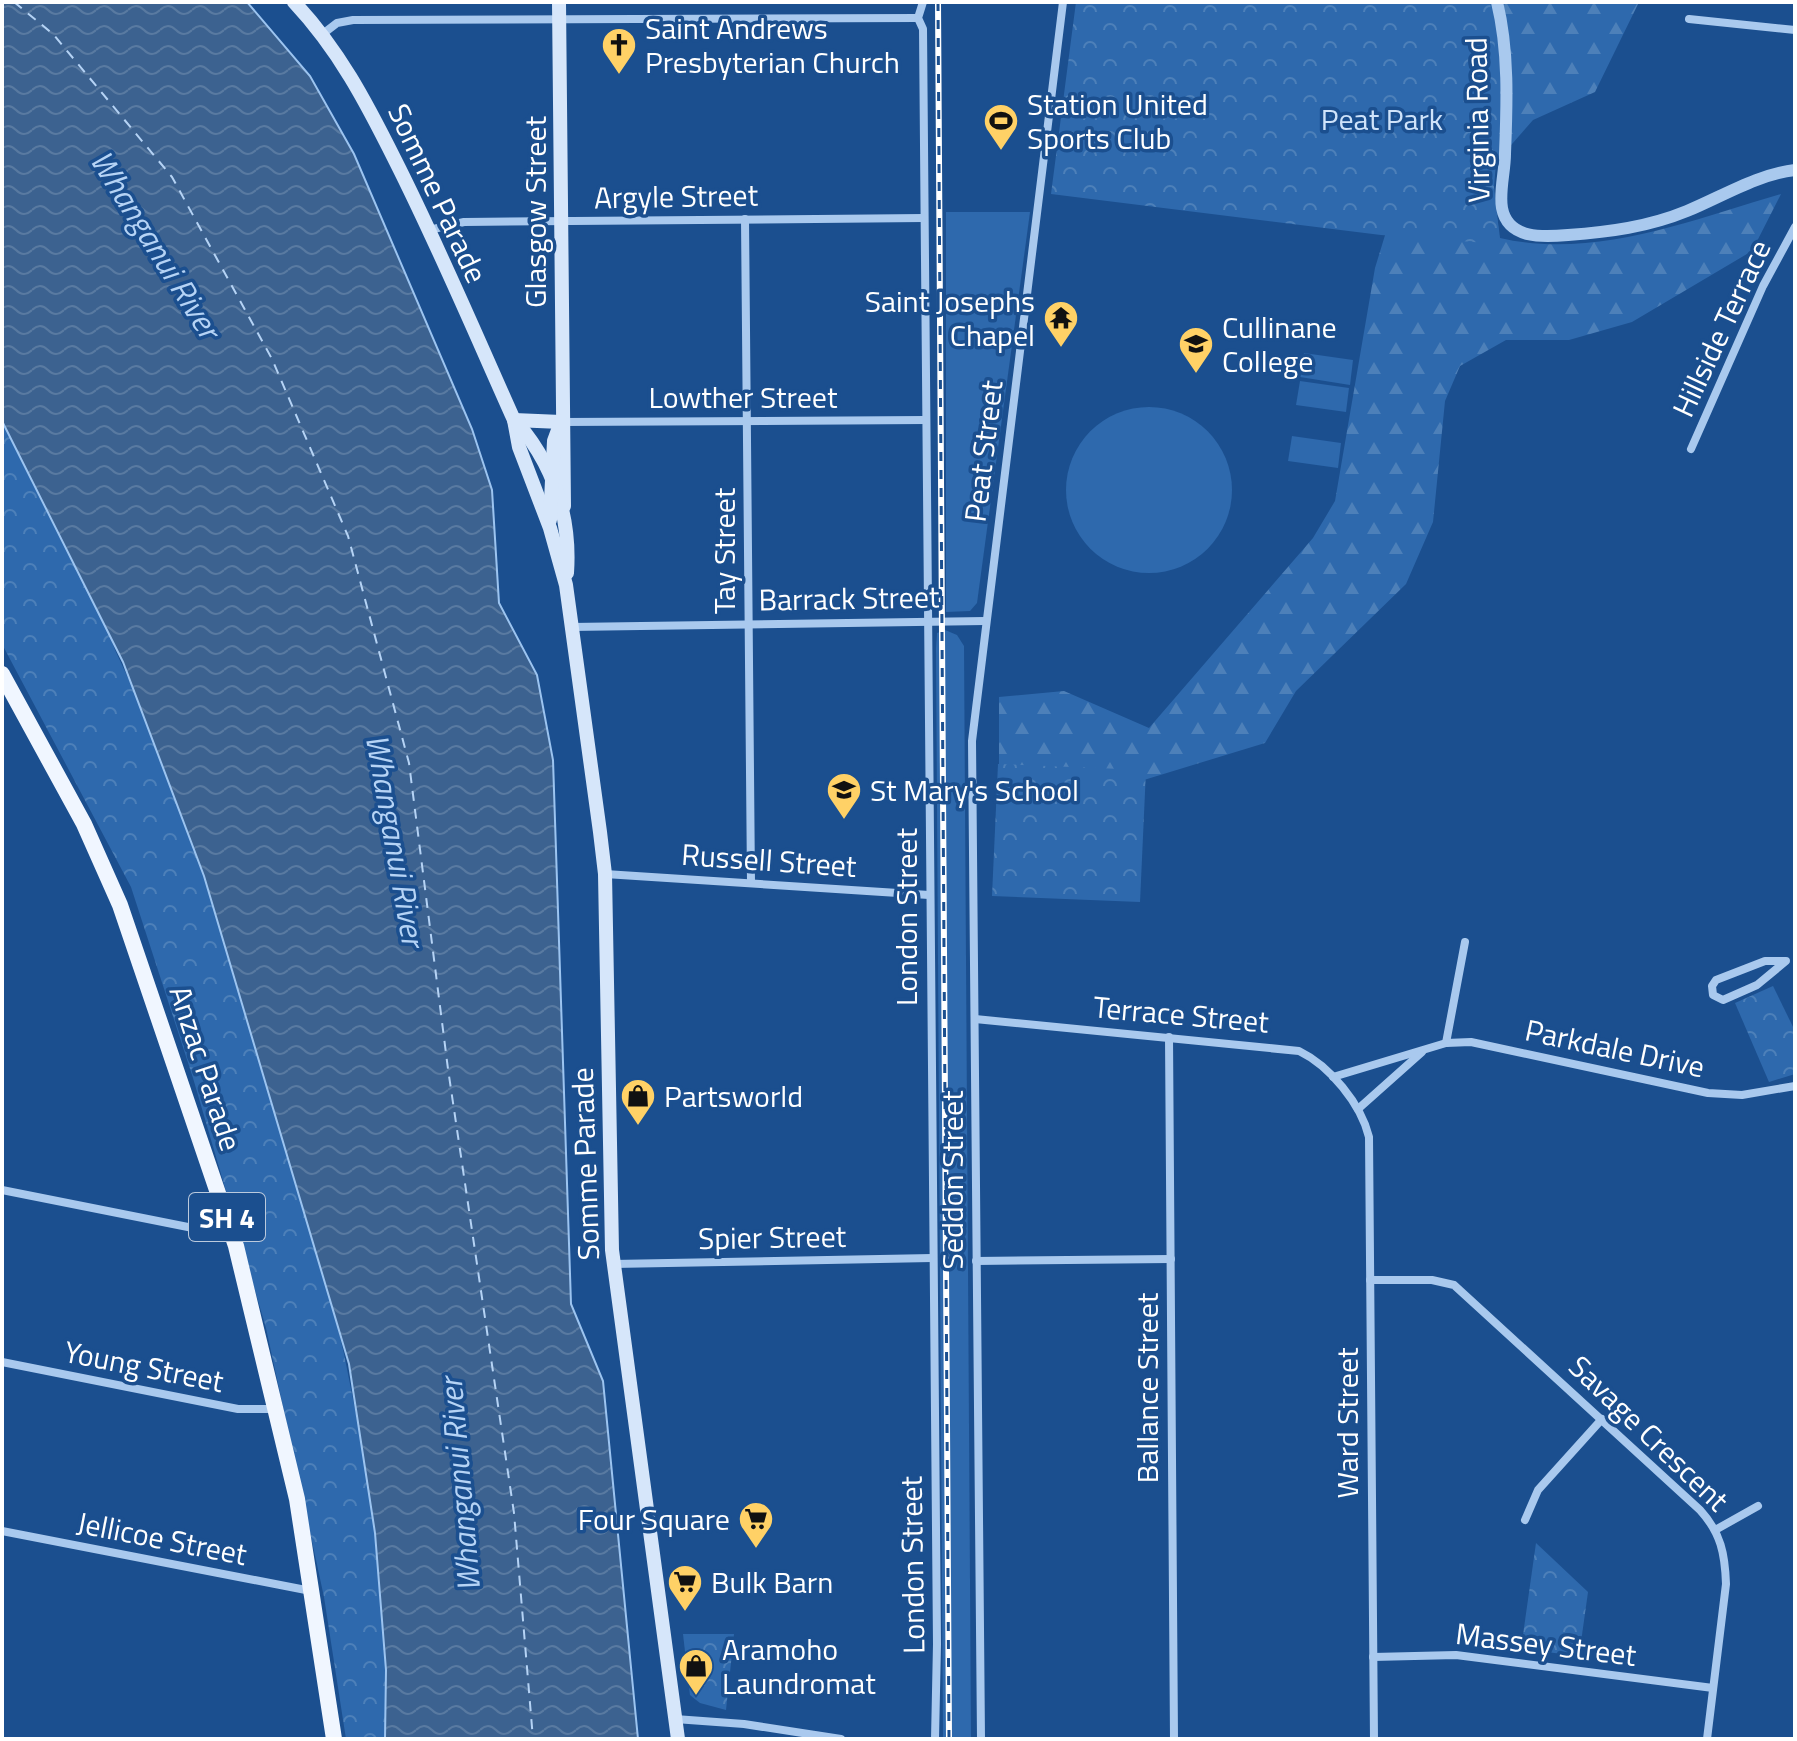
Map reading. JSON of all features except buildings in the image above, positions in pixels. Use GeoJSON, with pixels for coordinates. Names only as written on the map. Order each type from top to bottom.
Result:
{"type":"FeatureCollection","features":[{"type":"Feature","properties":{"kind":"main road","name":"Somme Parade"},"geometry":{"type":"LineString","coordinates":[[294,2],[324,33],[350,71],[429,230],[514,420],[519,447],[550,528],[566,585]]}},
{"type":"Feature","properties":{"kind":"main road","name":"Glasgow Street"},"geometry":{"type":"LineString","coordinates":[[559,2],[564,506]]}},
{"type":"Feature","properties":{"kind":"main road","name":"Somme Parade"},"geometry":{"type":"LineString","coordinates":[[514,420],[532,440],[564,506],[570,627],[605,874],[613,1264],[678,1739]]}},
{"type":"Feature","properties":{"kind":"main road"},"geometry":{"type":"LineString","coordinates":[[514,420],[561,422]]}},
{"type":"Feature","properties":{"kind":"main road","name":"Glasgow Street"},"geometry":{"type":"LineString","coordinates":[[550,528],[554,441],[561,422]]}},
{"type":"Feature","properties":{"kind":"main road","name":"Anzac Parade"},"geometry":{"type":"LineString","coordinates":[[2,674],[84,824],[120,905],[231,1230],[277,1409],[312,1592],[334,1739]]}},
{"type":"Feature","properties":{"kind":"street","name":"London Street"},"geometry":{"type":"LineString","coordinates":[[923,2],[918,18],[923,29],[935,1739]]}},
{"type":"Feature","properties":{"kind":"street","name":"Peat Street"},"geometry":{"type":"LineString","coordinates":[[985,621],[1063,2]]}},
{"type":"Feature","properties":{"kind":"street","name":"Virginia Road"},"geometry":{"type":"LineString","coordinates":[[1497,2],[1503,26],[1507,111],[1501,205],[1508,222],[1520,232],[1546,237],[1631,228],[1795,170]]}},
{"type":"Feature","properties":{"kind":"street"},"geometry":{"type":"LineString","coordinates":[[324,33],[337,23],[353,20],[918,18]]}},
{"type":"Feature","properties":{"kind":"street"},"geometry":{"type":"LineString","coordinates":[[1689,19],[1795,30]]}},
{"type":"Feature","properties":{"kind":"street","name":"Argyle Street"},"geometry":{"type":"LineString","coordinates":[[429,230],[451,222],[924,218]]}},
{"type":"Feature","properties":{"kind":"street","name":"Tay Street"},"geometry":{"type":"LineString","coordinates":[[745,219],[751,883]]}},
{"type":"Feature","properties":{"kind":"street","name":"Hillside Terrace"},"geometry":{"type":"LineString","coordinates":[[1691,449],[1763,286],[1795,227]]}},
{"type":"Feature","properties":{"kind":"street","name":"Lowther Street"},"geometry":{"type":"LineString","coordinates":[[561,422],[926,420]]}},
{"type":"Feature","properties":{"kind":"street","name":"Barrack Street"},"geometry":{"type":"LineString","coordinates":[[570,627],[985,621]]}},
{"type":"Feature","properties":{"kind":"street","name":"Seddon Street"},"geometry":{"type":"LineString","coordinates":[[981,1739],[971,764],[985,621]]}},
{"type":"Feature","properties":{"kind":"street","name":"Russell Street"},"geometry":{"type":"LineString","coordinates":[[605,874],[929,895]]}},
{"type":"Feature","properties":{"kind":"street"},"geometry":{"type":"LineString","coordinates":[[1446,1043],[1465,942]]}},
{"type":"Feature","properties":{"kind":"street"},"geometry":{"type":"LineString","coordinates":[[1790,961],[1747,990],[1723,1000],[1713,995],[1713,983],[1721,977],[1754,963],[1790,961]]}},
{"type":"Feature","properties":{"kind":"street","name":"Terrace Street"},"geometry":{"type":"LineString","coordinates":[[975,1019],[1299,1051],[1333,1077],[1358,1109]]}},
{"type":"Feature","properties":{"kind":"street","name":"Ballance Street"},"geometry":{"type":"LineString","coordinates":[[1169,1037],[1174,1739]]}},
{"type":"Feature","properties":{"kind":"street","name":"Parkdale Drive"},"geometry":{"type":"LineString","coordinates":[[1333,1077],[1446,1043],[1486,1045],[1708,1093],[1742,1095],[1795,1086]]}},
{"type":"Feature","properties":{"kind":"street","name":"Parkdale Drive"},"geometry":{"type":"LineString","coordinates":[[1358,1109],[1380,1086],[1426,1049]]}},
{"type":"Feature","properties":{"kind":"street","name":"Ward Street"},"geometry":{"type":"LineString","coordinates":[[1358,1109],[1369,1137],[1374,1739]]}},
{"type":"Feature","properties":{"kind":"street"},"geometry":{"type":"LineString","coordinates":[[2,1190],[213,1232],[231,1230]]}},
{"type":"Feature","properties":{"kind":"street","name":"Spier Street"},"geometry":{"type":"LineString","coordinates":[[613,1264],[932,1258]]}},
{"type":"Feature","properties":{"kind":"street"},"geometry":{"type":"LineString","coordinates":[[976,1261],[1171,1259]]}},
{"type":"Feature","properties":{"kind":"street","name":"Savage Crescent"},"geometry":{"type":"LineString","coordinates":[[1370,1280],[1432,1280],[1454,1285],[1602,1419],[1717,1529],[1725,1562],[1726,1584],[1707,1739]]}},
{"type":"Feature","properties":{"kind":"street","name":"Young Street"},"geometry":{"type":"LineString","coordinates":[[2,1362],[238,1409],[277,1409]]}},
{"type":"Feature","properties":{"kind":"street"},"geometry":{"type":"LineString","coordinates":[[1525,1520],[1538,1490],[1602,1419]]}},
{"type":"Feature","properties":{"kind":"street"},"geometry":{"type":"LineString","coordinates":[[1717,1529],[1758,1506]]}},
{"type":"Feature","properties":{"kind":"street","name":"Jellicoe Street"},"geometry":{"type":"LineString","coordinates":[[2,1531],[312,1592]]}},
{"type":"Feature","properties":{"kind":"street","name":"Massey Street"},"geometry":{"type":"LineString","coordinates":[[1373,1657],[1456,1655],[1713,1688]]}},
{"type":"Feature","properties":{"kind":"street"},"geometry":{"type":"LineString","coordinates":[[675,1719],[744,1724],[841,1739]]}},
{"type":"Feature","properties":{"kind":"green space","name":"Peat Park"},"geometry":{"type":"Polygon","coordinates":[[[1076,2],[1490,2],[1501,102],[1494,187],[1500,244],[1381,235],[1051,194],[1076,2]]]}},
{"type":"Feature","properties":{"kind":"green space"},"geometry":{"type":"Polygon","coordinates":[[[1423,2],[1639,2],[1595,92],[1533,120],[1491,168],[1500,238],[1535,243],[1606,241],[1678,225],[1781,194],[1752,251],[1632,322],[1569,340],[1506,340],[1460,366],[1445,401],[1433,522],[1406,584],[1296,691],[1265,743],[1134,783],[999,772],[999,697],[1064,691],[1149,728],[1313,538],[1335,501],[1375,268],[1397,196],[1423,2]]]}},
{"type":"Feature","properties":{"kind":"green space"},"geometry":{"type":"Polygon","coordinates":[[[946,212],[1030,212],[977,603],[970,611],[946,612],[946,212]]]}},
{"type":"Feature","properties":{"kind":"green space"},"geometry":{"type":"Polygon","coordinates":[[[1304,353],[1353,360],[1350,385],[1300,377],[1304,353]]]}},
{"type":"Feature","properties":{"kind":"green space"},"geometry":{"type":"Polygon","coordinates":[[[1300,381],[1349,388],[1346,412],[1296,405],[1300,381]]]}},
{"type":"Feature","properties":{"kind":"green space"},"geometry":{"type":"Polygon","coordinates":[[[2,402],[68,522],[115,650],[170,768],[297,1155],[344,1354],[386,1565],[395,1739],[346,1739],[324,1597],[266,1328],[193,1078],[131,887],[2,644],[2,402]]]}},
{"type":"Feature","properties":{"kind":"green space"},"geometry":{"type":"Polygon","coordinates":[[[1149,407],[1181,413],[1208,431],[1226,458],[1232,490],[1226,522],[1208,549],[1181,567],[1149,573],[1117,567],[1090,549],[1072,522],[1066,490],[1072,458],[1090,431],[1117,413],[1149,407]]]}},
{"type":"Feature","properties":{"kind":"green space"},"geometry":{"type":"Polygon","coordinates":[[[1292,436],[1341,443],[1338,468],[1288,461],[1292,436]]]}},
{"type":"Feature","properties":{"kind":"green space"},"geometry":{"type":"Polygon","coordinates":[[[945,630],[957,635],[964,646],[971,1739],[943,1738],[936,648],[937,633],[945,630]]]}},
{"type":"Feature","properties":{"kind":"green space"},"geometry":{"type":"Polygon","coordinates":[[[998,764],[1146,770],[1140,902],[992,896],[998,764]]]}},
{"type":"Feature","properties":{"kind":"green space"},"geometry":{"type":"Polygon","coordinates":[[[1773,986],[1795,1031],[1795,1074],[1769,1082],[1735,1003],[1773,986]]]}},
{"type":"Feature","properties":{"kind":"green space"},"geometry":{"type":"Polygon","coordinates":[[[1536,1543],[1588,1592],[1579,1656],[1521,1649],[1536,1543]]]}},
{"type":"Feature","properties":{"kind":"green space"},"geometry":{"type":"Polygon","coordinates":[[[683,1634],[734,1634],[726,1710],[700,1703],[690,1695],[683,1634]]]}},
{"type":"Feature","properties":{"kind":"water","name":"Whanganui River"},"geometry":{"type":"Polygon","coordinates":[[[2,2],[247,2],[310,76],[354,154],[472,429],[492,490],[499,603],[537,675],[553,760],[571,1304],[603,1381],[638,1739],[385,1739],[386,1670],[375,1533],[349,1364],[204,876],[123,662],[2,421],[2,2]]]}},
{"type":"Feature","properties":{"kind":"ferry route"},"geometry":{"type":"LineString","coordinates":[[14,2],[53,34],[172,177],[272,359],[348,536],[409,763],[448,1069],[514,1513],[533,1739]]}},
{"type":"Feature","properties":{"kind":"railway"},"geometry":{"type":"LineString","coordinates":[[938,2],[949,1739]]}},
{"type":"Feature","properties":{"kind":"place","name":"Saint Andrews Presbyterian Church"},"geometry":{"type":"Point","coordinates":[619,76]}},
{"type":"Feature","properties":{"kind":"place","name":"Station United Sports Club"},"geometry":{"type":"Point","coordinates":[1001,152]}},
{"type":"Feature","properties":{"kind":"place","name":"Saint Josephs Chapel"},"geometry":{"type":"Point","coordinates":[1061,349]}},
{"type":"Feature","properties":{"kind":"place","name":"Cullinane College"},"geometry":{"type":"Point","coordinates":[1196,375]}},
{"type":"Feature","properties":{"kind":"place","name":"St Mary's School"},"geometry":{"type":"Point","coordinates":[844,821]}},
{"type":"Feature","properties":{"kind":"place","name":"Partsworld"},"geometry":{"type":"Point","coordinates":[638,1127]}},
{"type":"Feature","properties":{"kind":"place","name":"Four Square"},"geometry":{"type":"Point","coordinates":[756,1550]}},
{"type":"Feature","properties":{"kind":"place","name":"Bulk Barn"},"geometry":{"type":"Point","coordinates":[685,1613]}},
{"type":"Feature","properties":{"kind":"place","name":"Aramoho Laundromat"},"geometry":{"type":"Point","coordinates":[696,1697]}}]}
